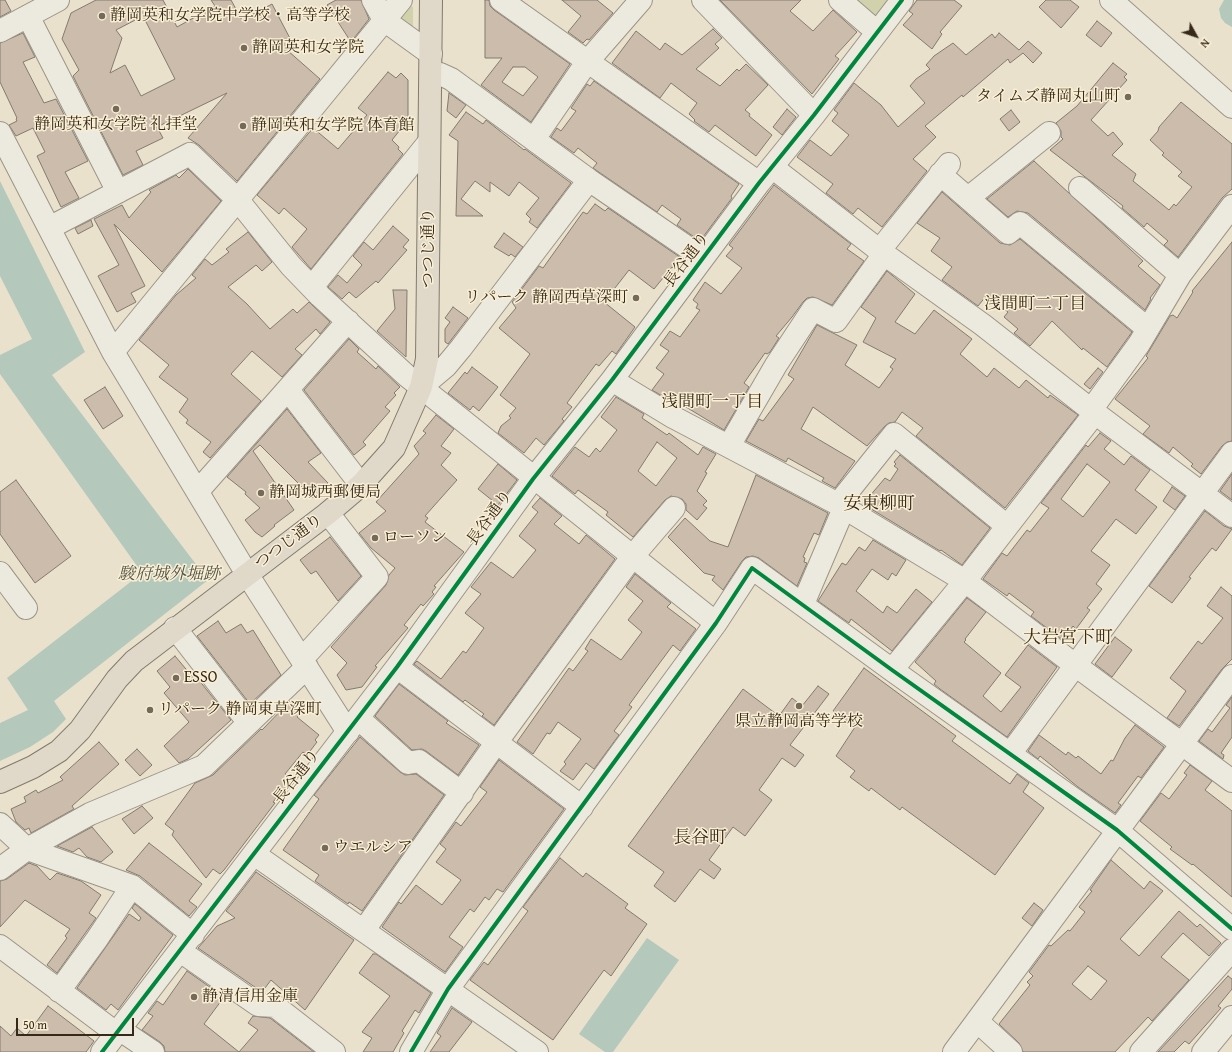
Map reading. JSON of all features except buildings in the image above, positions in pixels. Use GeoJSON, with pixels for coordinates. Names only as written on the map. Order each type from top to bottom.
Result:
{"type":"FeatureCollection","features":[{"type":"Feature","properties":{"kind":"main road","name":"つつじ通り"},"geometry":{"type":"LineString","coordinates":[[0,782],[33,767],[59,751],[80,730],[117,679],[134,661],[175,628],[328,513],[361,485],[394,448],[421,387],[427,360],[431,0]]}},
{"type":"Feature","properties":{"kind":"street"},"geometry":{"type":"LineString","coordinates":[[0,31],[58,0]]}},
{"type":"Feature","properties":{"kind":"street"},"geometry":{"type":"LineString","coordinates":[[373,0],[384,20],[440,74],[451,79],[589,180],[703,258]]}},
{"type":"Feature","properties":{"kind":"street"},"geometry":{"type":"LineString","coordinates":[[113,352],[401,0]]}},
{"type":"Feature","properties":{"kind":"street"},"geometry":{"type":"LineString","coordinates":[[501,0],[588,62],[765,175],[881,252],[983,325],[1093,412],[1232,516]]}},
{"type":"Feature","properties":{"kind":"street"},"geometry":{"type":"LineString","coordinates":[[534,139],[588,62],[641,0]]}},
{"type":"Feature","properties":{"kind":"street"},"geometry":{"type":"LineString","coordinates":[[703,0],[814,115]]}},
{"type":"Feature","properties":{"kind":"street"},"geometry":{"type":"LineString","coordinates":[[840,0],[877,32]]}},
{"type":"Feature","properties":{"kind":"street","name":"長谷通り"},"geometry":{"type":"LineString","coordinates":[[102,1052],[397,667],[534,479],[612,380],[765,175],[814,115],[902,0]]}},
{"type":"Feature","properties":{"kind":"street"},"geometry":{"type":"LineString","coordinates":[[1111,0],[1232,107]]}},
{"type":"Feature","properties":{"kind":"street"},"geometry":{"type":"LineString","coordinates":[[28,16],[118,192]]}},
{"type":"Feature","properties":{"kind":"street"},"geometry":{"type":"LineString","coordinates":[[0,133],[113,352],[247,574],[305,663],[353,725],[408,763],[419,761],[462,793]]}},
{"type":"Feature","properties":{"kind":"street"},"geometry":{"type":"LineString","coordinates":[[968,198],[1049,133]]}},
{"type":"Feature","properties":{"kind":"street"},"geometry":{"type":"LineString","coordinates":[[312,287],[429,142]]}},
{"type":"Feature","properties":{"kind":"street"},"geometry":{"type":"LineString","coordinates":[[49,228],[190,154],[237,199],[291,266],[348,322],[421,387],[534,479],[716,623]]}},
{"type":"Feature","properties":{"kind":"street"},"geometry":{"type":"LineString","coordinates":[[729,446],[776,365],[813,309],[836,321],[881,252],[945,169],[968,198],[1008,233],[1020,223],[1148,329]]}},
{"type":"Feature","properties":{"kind":"street"},"geometry":{"type":"LineString","coordinates":[[421,387],[446,366],[461,348],[589,180]]}},
{"type":"Feature","properties":{"kind":"street"},"geometry":{"type":"LineString","coordinates":[[1080,188],[1180,276]]}},
{"type":"Feature","properties":{"kind":"street"},"geometry":{"type":"LineString","coordinates":[[892,670],[965,581],[1093,412],[1148,329],[1180,276],[1232,206]]}},
{"type":"Feature","properties":{"kind":"street"},"geometry":{"type":"LineString","coordinates":[[198,491],[348,322]]}},
{"type":"Feature","properties":{"kind":"street"},"geometry":{"type":"LineString","coordinates":[[612,380],[673,417],[841,506],[965,581],[1075,666],[1232,781]]}},
{"type":"Feature","properties":{"kind":"street"},"geometry":{"type":"LineString","coordinates":[[288,390],[361,485]]}},
{"type":"Feature","properties":{"kind":"street"},"geometry":{"type":"LineString","coordinates":[[803,604],[841,506],[894,434],[1007,526]]}},
{"type":"Feature","properties":{"kind":"street"},"geometry":{"type":"LineString","coordinates":[[1010,754],[1201,493],[1232,453]]}},
{"type":"Feature","properties":{"kind":"street"},"geometry":{"type":"LineString","coordinates":[[364,930],[496,743],[632,557],[674,508]]}},
{"type":"Feature","properties":{"kind":"street"},"geometry":{"type":"LineString","coordinates":[[0,869],[27,849],[90,814],[204,766],[305,663],[377,577],[328,513]]}},
{"type":"Feature","properties":{"kind":"street"},"geometry":{"type":"LineString","coordinates":[[416,1050],[448,989],[716,623],[752,568],[892,670],[1117,830],[1232,929]]}},
{"type":"Feature","properties":{"kind":"street"},"geometry":{"type":"LineString","coordinates":[[0,573],[26,608]]}},
{"type":"Feature","properties":{"kind":"street"},"geometry":{"type":"LineString","coordinates":[[175,628],[248,722]]}},
{"type":"Feature","properties":{"kind":"street"},"geometry":{"type":"LineString","coordinates":[[397,667],[582,807]]}},
{"type":"Feature","properties":{"kind":"street"},"geometry":{"type":"LineString","coordinates":[[954,1052],[1232,676]]}},
{"type":"Feature","properties":{"kind":"street"},"geometry":{"type":"LineString","coordinates":[[0,824],[27,849],[132,886],[187,943],[258,1005],[275,1006],[334,1052]]}},
{"type":"Feature","properties":{"kind":"street"},"geometry":{"type":"LineString","coordinates":[[254,854],[537,1052]]}},
{"type":"Feature","properties":{"kind":"street"},"geometry":{"type":"LineString","coordinates":[[59,991],[97,939],[132,886]]}},
{"type":"Feature","properties":{"kind":"street"},"geometry":{"type":"LineString","coordinates":[[0,946],[59,991],[118,1031],[153,1052]]}},
{"type":"Feature","properties":{"kind":"street"},"geometry":{"type":"LineString","coordinates":[[1141,1052],[1232,950]]}},
{"type":"Feature","properties":{"kind":"street"},"geometry":{"type":"LineString","coordinates":[[1203,1052],[1232,1017]]}},
{"type":"Feature","properties":{"kind":"street"},"geometry":{"type":"LineString","coordinates":[[976,1021],[1012,1052]]}},
{"type":"Feature","properties":{"kind":"green space"},"geometry":{"type":"Polygon","coordinates":[[[846,0],[890,0],[873,23],[846,0]]]}},
{"type":"Feature","properties":{"kind":"green space"},"geometry":{"type":"Polygon","coordinates":[[[408,3],[413,7],[413,36],[398,22],[408,3]]]}},
{"type":"Feature","properties":{"kind":"water"},"geometry":{"type":"Polygon","coordinates":[[[1224,0],[1232,0],[1232,27],[1225,23],[1221,18],[1219,9],[1224,0]]]}},
{"type":"Feature","properties":{"kind":"water","name":"駿府城外堀跡"},"geometry":{"type":"Polygon","coordinates":[[[0,181],[85,352],[52,375],[208,580],[54,701],[66,719],[53,732],[30,747],[0,761],[0,723],[28,710],[7,678],[142,573],[0,374],[0,355],[32,339],[0,276],[0,181]]]}},
{"type":"Feature","properties":{"kind":"water"},"geometry":{"type":"Polygon","coordinates":[[[647,938],[679,960],[613,1052],[605,1052],[579,1034],[647,938]]]}},
{"type":"Feature","properties":{"kind":"cycle path"},"geometry":{"type":"LineString","coordinates":[[102,1052],[397,667],[533,479],[612,380],[759,183],[814,115],[902,0]]}},
{"type":"Feature","properties":{"kind":"cycle path"},"geometry":{"type":"LineString","coordinates":[[411,1052],[448,989],[716,623],[752,568],[892,670],[1117,830],[1232,929]]}},
{"type":"Feature","properties":{"kind":"place","name":"静岡英和女学院中学校・高等学校"},"geometry":{"type":"Point","coordinates":[102,16]}},
{"type":"Feature","properties":{"kind":"place","name":"静岡英和女学院"},"geometry":{"type":"Point","coordinates":[244,48]}},
{"type":"Feature","properties":{"kind":"place","name":"タイムズ静岡丸山町"},"geometry":{"type":"Point","coordinates":[1128,97]}},
{"type":"Feature","properties":{"kind":"place","name":"静岡英和女学院 礼拝堂"},"geometry":{"type":"Point","coordinates":[116,109]}},
{"type":"Feature","properties":{"kind":"place","name":"静岡英和女学院 体育館"},"geometry":{"type":"Point","coordinates":[243,126]}},
{"type":"Feature","properties":{"kind":"place","name":"リパーク 静岡西草深町"},"geometry":{"type":"Point","coordinates":[636,298]}},
{"type":"Feature","properties":{"kind":"place","name":"静岡城西郵便局"},"geometry":{"type":"Point","coordinates":[261,493]}},
{"type":"Feature","properties":{"kind":"place","name":"ローソン"},"geometry":{"type":"Point","coordinates":[375,538]}},
{"type":"Feature","properties":{"kind":"place","name":"ESSO"},"geometry":{"type":"Point","coordinates":[176,678]}},
{"type":"Feature","properties":{"kind":"place","name":"県立静岡高等学校"},"geometry":{"type":"Point","coordinates":[799,706]}},
{"type":"Feature","properties":{"kind":"place","name":"リパーク 静岡東草深町"},"geometry":{"type":"Point","coordinates":[150,710]}},
{"type":"Feature","properties":{"kind":"place","name":"ウエルシア"},"geometry":{"type":"Point","coordinates":[325,848]}},
{"type":"Feature","properties":{"kind":"place","name":"静清信用金庫"},"geometry":{"type":"Point","coordinates":[194,997]}},
{"type":"Feature","properties":{"kind":"district","name":"浅間町二丁目"},"geometry":{"type":"Point","coordinates":[1035,305]}},
{"type":"Feature","properties":{"kind":"district","name":"浅間町一丁目"},"geometry":{"type":"Point","coordinates":[712,403]}},
{"type":"Feature","properties":{"kind":"district","name":"安東柳町"},"geometry":{"type":"Point","coordinates":[879,504]}},
{"type":"Feature","properties":{"kind":"district","name":"大岩宮下町"},"geometry":{"type":"Point","coordinates":[1068,638]}},
{"type":"Feature","properties":{"kind":"district","name":"長谷町"},"geometry":{"type":"Point","coordinates":[700,838]}}]}
